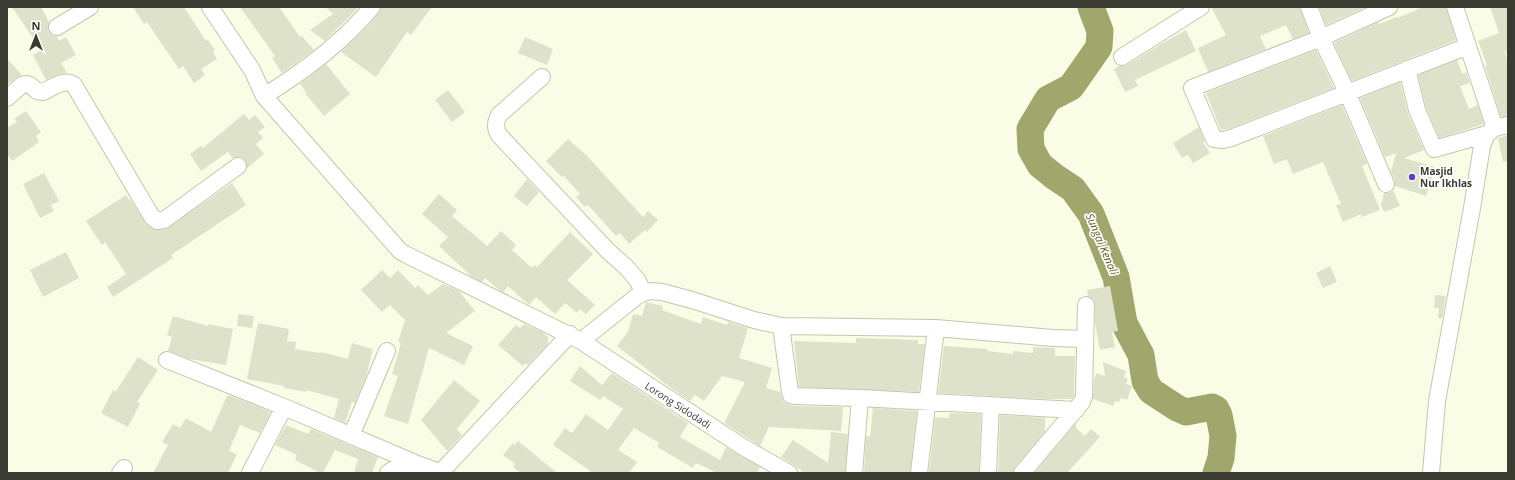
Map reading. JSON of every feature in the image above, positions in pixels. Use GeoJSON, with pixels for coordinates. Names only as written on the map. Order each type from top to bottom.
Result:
{"type":"FeatureCollection","features":[{"type":"Feature","properties":{"kind":"street"},"geometry":{"type":"LineString","coordinates":[[57,27],[90,7]]}},
{"type":"Feature","properties":{"kind":"street","name":"Lorong Sidodadi"},"geometry":{"type":"LineString","coordinates":[[210,7],[252,70],[264,96],[400,251],[575,338],[743,447],[789,473]]}},
{"type":"Feature","properties":{"kind":"street"},"geometry":{"type":"LineString","coordinates":[[264,96],[283,84],[343,38],[372,7]]}},
{"type":"Feature","properties":{"kind":"street"},"geometry":{"type":"LineString","coordinates":[[1122,57],[1201,7]]}},
{"type":"Feature","properties":{"kind":"street"},"geometry":{"type":"LineString","coordinates":[[1309,7],[1321,38],[1347,92],[1386,184]]}},
{"type":"Feature","properties":{"kind":"street"},"geometry":{"type":"LineString","coordinates":[[1389,7],[1321,38],[1192,88],[1214,139],[1223,140],[1468,46]]}},
{"type":"Feature","properties":{"kind":"street"},"geometry":{"type":"LineString","coordinates":[[1455,7],[1497,129]]}},
{"type":"Feature","properties":{"kind":"street"},"geometry":{"type":"LineString","coordinates":[[1407,69],[1417,110],[1434,149],[1497,129]]}},
{"type":"Feature","properties":{"kind":"street"},"geometry":{"type":"LineString","coordinates":[[542,76],[499,116],[496,120],[496,128],[502,140],[606,250],[627,268],[638,281],[643,293]]}},
{"type":"Feature","properties":{"kind":"street"},"geometry":{"type":"LineString","coordinates":[[7,98],[26,84],[40,92],[63,82],[74,85],[152,217],[157,221],[164,220],[238,166]]}},
{"type":"Feature","properties":{"kind":"street"},"geometry":{"type":"LineString","coordinates":[[1431,473],[1437,401],[1482,146],[1497,129]]}},
{"type":"Feature","properties":{"kind":"street"},"geometry":{"type":"LineString","coordinates":[[167,360],[441,473],[575,338],[636,296],[643,293],[656,291],[662,292],[754,320],[781,326],[936,328],[1053,338],[1085,339]]}},
{"type":"Feature","properties":{"kind":"street"},"geometry":{"type":"LineString","coordinates":[[1022,473],[1082,402],[1084,396],[1086,305]]}},
{"type":"Feature","properties":{"kind":"street"},"geometry":{"type":"LineString","coordinates":[[781,326],[791,395],[802,397],[860,398],[1076,410]]}},
{"type":"Feature","properties":{"kind":"street"},"geometry":{"type":"LineString","coordinates":[[920,473],[936,328]]}},
{"type":"Feature","properties":{"kind":"street"},"geometry":{"type":"LineString","coordinates":[[351,436],[387,351]]}},
{"type":"Feature","properties":{"kind":"street"},"geometry":{"type":"LineString","coordinates":[[854,473],[860,398]]}},
{"type":"Feature","properties":{"kind":"street"},"geometry":{"type":"LineString","coordinates":[[988,473],[991,405]]}},
{"type":"Feature","properties":{"kind":"street"},"geometry":{"type":"LineString","coordinates":[[250,473],[284,407]]}},
{"type":"Feature","properties":{"kind":"street"},"geometry":{"type":"LineString","coordinates":[[388,473],[395,468],[403,466],[420,465]]}},
{"type":"Feature","properties":{"kind":"building"},"geometry":{"type":"Polygon","coordinates":[[[12,7],[41,7],[49,22],[49,32],[57,36],[59,41],[66,37],[76,55],[61,63],[67,73],[59,74],[46,80],[33,55],[41,50],[12,7]]]}},
{"type":"Feature","properties":{"kind":"building"},"geometry":{"type":"Polygon","coordinates":[[[133,7],[184,7],[206,41],[208,40],[215,50],[213,52],[217,59],[201,69],[205,75],[194,83],[183,66],[179,69],[147,22],[144,24],[133,7]]]}},
{"type":"Feature","properties":{"kind":"building"},"geometry":{"type":"Polygon","coordinates":[[[240,7],[279,7],[300,37],[302,36],[314,50],[282,73],[272,58],[275,56],[240,7]]]}},
{"type":"Feature","properties":{"kind":"building"},"geometry":{"type":"Polygon","coordinates":[[[326,7],[359,7],[325,41],[310,30],[333,14],[326,7]]]}},
{"type":"Feature","properties":{"kind":"building"},"geometry":{"type":"Polygon","coordinates":[[[381,7],[432,7],[411,35],[407,32],[376,77],[341,52],[368,26],[379,13],[381,7]]]}},
{"type":"Feature","properties":{"kind":"building"},"geometry":{"type":"Polygon","coordinates":[[[1211,7],[1300,7],[1309,33],[1293,39],[1286,25],[1260,36],[1266,49],[1208,72],[1198,48],[1226,35],[1211,7]]]}},
{"type":"Feature","properties":{"kind":"building"},"geometry":{"type":"Polygon","coordinates":[[[1319,7],[1366,7],[1326,25],[1319,7]]]}},
{"type":"Feature","properties":{"kind":"building"},"geometry":{"type":"Polygon","coordinates":[[[1423,7],[1446,7],[1456,40],[1352,81],[1334,43],[1378,22],[1379,24],[1397,17],[1398,18],[1423,7]]]}},
{"type":"Feature","properties":{"kind":"building"},"geometry":{"type":"Polygon","coordinates":[[[1490,7],[1508,7],[1508,53],[1506,53],[1504,49],[1508,62],[1508,116],[1501,117],[1485,66],[1487,65],[1478,41],[1499,33],[1490,7]]]}},
{"type":"Feature","properties":{"kind":"building"},"geometry":{"type":"Polygon","coordinates":[[[1186,30],[1196,51],[1135,80],[1138,86],[1125,92],[1114,69],[1119,66],[1127,65],[1186,30]]]}},
{"type":"Feature","properties":{"kind":"building"},"geometry":{"type":"Polygon","coordinates":[[[525,37],[553,49],[547,65],[518,53],[525,37]]]}},
{"type":"Feature","properties":{"kind":"building"},"geometry":{"type":"Polygon","coordinates":[[[1316,50],[1334,88],[1228,129],[1221,130],[1206,93],[1316,50]]]}},
{"type":"Feature","properties":{"kind":"building"},"geometry":{"type":"Polygon","coordinates":[[[7,59],[22,75],[7,85],[7,59]]]}},
{"type":"Feature","properties":{"kind":"building"},"geometry":{"type":"Polygon","coordinates":[[[1457,60],[1462,74],[1466,72],[1470,83],[1460,86],[1469,109],[1478,105],[1484,124],[1439,138],[1426,107],[1418,75],[1457,60]]]}},
{"type":"Feature","properties":{"kind":"building"},"geometry":{"type":"Polygon","coordinates":[[[326,64],[350,94],[324,116],[305,93],[306,92],[300,84],[326,64]]]}},
{"type":"Feature","properties":{"kind":"building"},"geometry":{"type":"Polygon","coordinates":[[[1400,82],[1408,114],[1424,150],[1404,158],[1435,167],[1426,196],[1395,186],[1395,180],[1391,171],[1396,153],[1385,157],[1360,98],[1400,82]]]}},
{"type":"Feature","properties":{"kind":"building"},"geometry":{"type":"Polygon","coordinates":[[[448,90],[465,112],[452,122],[435,100],[448,90]]]}},
{"type":"Feature","properties":{"kind":"building"},"geometry":{"type":"Polygon","coordinates":[[[1342,105],[1367,164],[1362,166],[1380,210],[1362,217],[1361,214],[1343,222],[1336,205],[1341,204],[1323,162],[1293,174],[1287,159],[1274,164],[1263,136],[1342,105]]]}},
{"type":"Feature","properties":{"kind":"building"},"geometry":{"type":"Polygon","coordinates":[[[26,111],[41,132],[36,136],[39,142],[12,161],[7,154],[7,128],[17,122],[14,119],[26,111]]]}},
{"type":"Feature","properties":{"kind":"building"},"geometry":{"type":"Polygon","coordinates":[[[244,114],[249,120],[255,115],[265,127],[258,132],[263,138],[256,144],[264,154],[247,168],[245,160],[241,157],[233,158],[228,152],[201,171],[190,154],[201,146],[203,148],[244,114]]]}},
{"type":"Feature","properties":{"kind":"building"},"geometry":{"type":"Polygon","coordinates":[[[1199,127],[1205,142],[1203,142],[1210,153],[1193,163],[1188,155],[1182,158],[1173,143],[1199,127]]]}},
{"type":"Feature","properties":{"kind":"building"},"geometry":{"type":"Polygon","coordinates":[[[1508,135],[1508,161],[1503,162],[1498,138],[1508,135]]]}},
{"type":"Feature","properties":{"kind":"building"},"geometry":{"type":"Polygon","coordinates":[[[568,139],[589,158],[643,217],[648,211],[658,220],[647,232],[645,230],[629,244],[620,233],[616,236],[588,205],[585,207],[576,197],[580,194],[564,176],[562,177],[546,161],[568,139]]]}},
{"type":"Feature","properties":{"kind":"building"},"geometry":{"type":"Polygon","coordinates":[[[44,173],[59,201],[51,205],[54,211],[40,218],[23,184],[44,173]]]}},
{"type":"Feature","properties":{"kind":"building"},"geometry":{"type":"Polygon","coordinates":[[[527,179],[539,192],[527,206],[514,196],[527,179]]]}},
{"type":"Feature","properties":{"kind":"building"},"geometry":{"type":"Polygon","coordinates":[[[232,183],[246,205],[171,255],[173,258],[113,297],[107,287],[126,274],[105,242],[102,245],[86,221],[126,195],[146,224],[155,230],[166,229],[232,183]]]}},
{"type":"Feature","properties":{"kind":"building"},"geometry":{"type":"Polygon","coordinates":[[[1393,190],[1400,206],[1384,212],[1381,205],[1384,193],[1389,193],[1393,190]]]}},
{"type":"Feature","properties":{"kind":"building"},"geometry":{"type":"Polygon","coordinates":[[[439,194],[457,210],[452,216],[487,246],[501,231],[516,245],[512,250],[532,268],[534,265],[537,267],[570,232],[593,254],[567,280],[595,305],[586,314],[580,309],[577,313],[565,303],[555,314],[536,297],[529,305],[508,286],[503,292],[485,278],[482,282],[471,276],[439,246],[448,237],[422,214],[439,194]]]}},
{"type":"Feature","properties":{"kind":"building"},"geometry":{"type":"Polygon","coordinates":[[[66,252],[79,278],[43,297],[30,270],[66,252]]]}},
{"type":"Feature","properties":{"kind":"building"},"geometry":{"type":"Polygon","coordinates":[[[1330,266],[1337,282],[1323,288],[1316,273],[1330,266]]]}},
{"type":"Feature","properties":{"kind":"building"},"geometry":{"type":"Polygon","coordinates":[[[382,270],[390,278],[398,270],[415,288],[418,285],[428,295],[443,284],[459,291],[475,311],[446,333],[473,346],[464,365],[429,348],[408,424],[384,416],[398,376],[392,374],[401,343],[398,342],[405,320],[390,305],[382,312],[361,290],[382,270]]]}},
{"type":"Feature","properties":{"kind":"building"},"geometry":{"type":"Polygon","coordinates":[[[1110,286],[1118,331],[1112,332],[1115,347],[1100,350],[1095,323],[1094,300],[1088,296],[1087,290],[1110,286]]]}},
{"type":"Feature","properties":{"kind":"building"},"geometry":{"type":"Polygon","coordinates":[[[1435,295],[1446,296],[1442,318],[1438,318],[1439,308],[1434,308],[1435,295]]]}},
{"type":"Feature","properties":{"kind":"building"},"geometry":{"type":"Polygon","coordinates":[[[646,302],[663,306],[662,310],[701,324],[703,317],[727,325],[728,322],[748,328],[739,358],[772,368],[766,388],[780,392],[784,402],[795,406],[843,407],[841,431],[769,427],[760,446],[724,423],[745,382],[722,376],[704,401],[695,395],[690,401],[617,346],[628,332],[633,314],[642,316],[646,302]]]}},
{"type":"Feature","properties":{"kind":"building"},"geometry":{"type":"Polygon","coordinates":[[[238,314],[254,316],[252,328],[237,326],[238,314]]]}},
{"type":"Feature","properties":{"kind":"building"},"geometry":{"type":"Polygon","coordinates":[[[173,316],[208,326],[208,324],[233,329],[226,365],[189,359],[168,351],[172,337],[167,335],[173,316]]]}},
{"type":"Feature","properties":{"kind":"building"},"geometry":{"type":"Polygon","coordinates":[[[258,323],[289,329],[287,341],[296,342],[295,349],[321,352],[348,359],[352,343],[373,349],[366,377],[355,403],[352,402],[345,423],[334,418],[339,399],[306,390],[306,392],[284,388],[284,386],[247,379],[258,323]]]}},
{"type":"Feature","properties":{"kind":"building"},"geometry":{"type":"Polygon","coordinates":[[[524,324],[542,332],[548,337],[548,344],[528,365],[525,363],[523,366],[498,345],[516,325],[520,328],[524,324]]]}},
{"type":"Feature","properties":{"kind":"building"},"geometry":{"type":"Polygon","coordinates":[[[856,338],[918,340],[918,344],[925,344],[919,392],[799,387],[794,341],[856,343],[856,338]]]}},
{"type":"Feature","properties":{"kind":"building"},"geometry":{"type":"Polygon","coordinates":[[[944,346],[987,349],[987,351],[1013,354],[1013,351],[1033,353],[1033,347],[1055,348],[1055,356],[1075,356],[1074,397],[1072,399],[1047,399],[938,393],[944,346]]]}},
{"type":"Feature","properties":{"kind":"building"},"geometry":{"type":"Polygon","coordinates":[[[138,357],[158,370],[137,402],[140,404],[128,427],[101,413],[113,390],[116,391],[138,357]]]}},
{"type":"Feature","properties":{"kind":"building"},"geometry":{"type":"Polygon","coordinates":[[[1103,362],[1126,371],[1124,377],[1128,379],[1126,384],[1132,386],[1127,400],[1121,398],[1119,402],[1115,401],[1113,406],[1093,399],[1096,373],[1105,376],[1103,362]]]}},
{"type":"Feature","properties":{"kind":"building"},"geometry":{"type":"Polygon","coordinates":[[[580,366],[602,385],[612,373],[688,423],[680,437],[720,460],[726,447],[760,467],[757,473],[714,473],[715,472],[696,463],[693,468],[657,447],[659,443],[634,428],[618,450],[637,462],[629,473],[593,473],[553,445],[565,428],[572,433],[586,414],[608,430],[623,409],[603,396],[600,400],[570,381],[580,366]]]}},
{"type":"Feature","properties":{"kind":"building"},"geometry":{"type":"Polygon","coordinates":[[[454,380],[480,401],[457,429],[462,435],[447,451],[421,420],[454,380]]]}},
{"type":"Feature","properties":{"kind":"building"},"geometry":{"type":"Polygon","coordinates":[[[227,396],[231,396],[271,412],[260,433],[240,425],[229,451],[237,454],[228,473],[153,473],[168,445],[162,442],[173,424],[180,428],[186,418],[211,432],[227,396]]]}},
{"type":"Feature","properties":{"kind":"building"},"geometry":{"type":"Polygon","coordinates":[[[873,408],[917,411],[910,473],[864,473],[866,436],[870,437],[873,408]]]}},
{"type":"Feature","properties":{"kind":"building"},"geometry":{"type":"Polygon","coordinates":[[[950,413],[981,414],[979,473],[929,473],[935,417],[949,418],[950,413]]]}},
{"type":"Feature","properties":{"kind":"building"},"geometry":{"type":"Polygon","coordinates":[[[1000,415],[1045,418],[1045,432],[1015,467],[1013,473],[998,473],[1000,415]]]}},
{"type":"Feature","properties":{"kind":"building"},"geometry":{"type":"Polygon","coordinates":[[[1076,423],[1076,428],[1085,436],[1091,429],[1100,437],[1067,473],[1034,473],[1076,423]]]}},
{"type":"Feature","properties":{"kind":"building"},"geometry":{"type":"Polygon","coordinates":[[[286,425],[308,434],[311,429],[378,457],[372,473],[354,473],[358,459],[335,450],[323,473],[320,473],[295,460],[297,455],[275,445],[286,425]]]}},
{"type":"Feature","properties":{"kind":"building"},"geometry":{"type":"Polygon","coordinates":[[[831,432],[848,434],[845,473],[804,473],[781,457],[793,440],[828,463],[831,432]]]}},
{"type":"Feature","properties":{"kind":"building"},"geometry":{"type":"Polygon","coordinates":[[[518,441],[557,473],[521,473],[513,467],[515,464],[503,455],[513,443],[515,445],[518,441]]]}},
{"type":"Feature","properties":{"kind":"waterway","name":"Sungai Kenali"},"geometry":{"type":"LineString","coordinates":[[1091,7],[1100,31],[1099,47],[1071,87],[1048,99],[1030,129],[1031,149],[1040,165],[1073,189],[1091,214],[1116,277],[1124,323],[1141,355],[1145,381],[1151,391],[1177,408],[1186,412],[1212,407],[1216,409],[1219,415],[1223,436],[1221,458],[1216,473]]}},
{"type":"Feature","properties":{"kind":"place","name":"Masjid Nur Ikhlas"},"geometry":{"type":"Point","coordinates":[1412,177]}}]}
